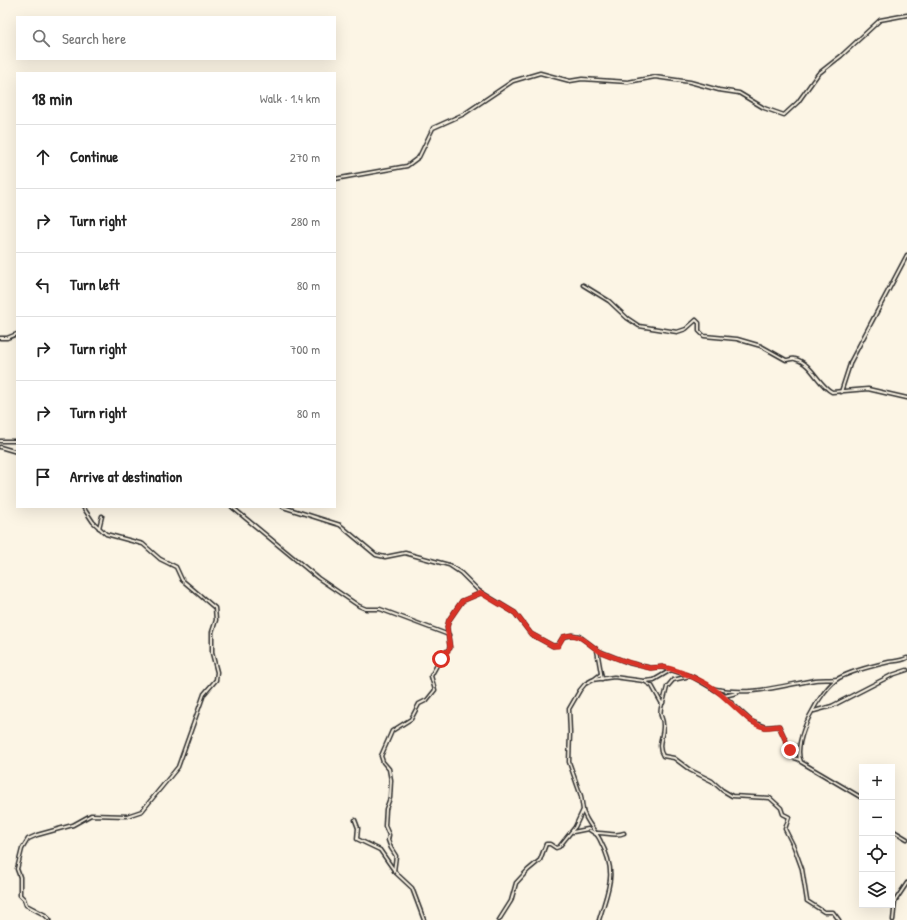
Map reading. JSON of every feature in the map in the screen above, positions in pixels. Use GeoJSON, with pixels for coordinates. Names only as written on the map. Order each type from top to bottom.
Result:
{"type":"FeatureCollection","features":[{"type":"Feature","properties":{"kind":"street"},"geometry":{"type":"LineString","coordinates":[[336,179],[407,166],[418,157],[433,128],[464,114],[513,81],[535,73],[542,73],[570,81],[582,79],[628,82],[655,77],[690,82],[719,90],[739,93],[764,108],[784,115],[798,102],[818,74],[841,56],[880,20],[907,15]]}},
{"type":"Feature","properties":{"kind":"street"},"geometry":{"type":"LineString","coordinates":[[841,392],[851,361],[907,255]]}},
{"type":"Feature","properties":{"kind":"street"},"geometry":{"type":"LineString","coordinates":[[583,285],[609,301],[636,325],[677,332],[686,329],[694,320],[697,320],[699,331],[702,334],[737,339],[767,348],[786,360],[795,359],[808,367],[829,390],[841,392],[871,390],[907,398]]}},
{"type":"Feature","properties":{"kind":"street"},"geometry":{"type":"LineString","coordinates":[[0,338],[7,338],[16,334]]}},
{"type":"Feature","properties":{"kind":"street"},"geometry":{"type":"LineString","coordinates":[[0,441],[16,441]]}},
{"type":"Feature","properties":{"kind":"street"},"geometry":{"type":"LineString","coordinates":[[0,447],[16,452]]}},
{"type":"Feature","properties":{"kind":"street"},"geometry":{"type":"LineString","coordinates":[[50,920],[48,917],[26,905],[24,899],[20,895],[20,877],[17,871],[22,847],[33,836],[73,825],[91,815],[127,816],[144,810],[178,767],[204,694],[216,678],[216,670],[212,653],[212,635],[216,620],[216,609],[196,590],[183,581],[176,567],[160,559],[146,545],[109,535],[99,528],[83,508]]}},
{"type":"Feature","properties":{"kind":"street"},"geometry":{"type":"LineString","coordinates":[[233,508],[318,578],[359,606],[366,609],[380,609],[449,635]]}},
{"type":"Feature","properties":{"kind":"street"},"geometry":{"type":"LineString","coordinates":[[286,508],[340,525],[376,555],[385,557],[405,553],[442,562],[461,573],[481,593],[515,613],[531,634],[553,646],[558,646],[563,637],[572,635],[583,638],[597,650],[629,663],[671,670],[690,676],[715,689],[749,720],[765,727],[779,726],[794,758],[800,760],[809,767],[859,796]]}},
{"type":"Feature","properties":{"kind":"street"},"geometry":{"type":"LineString","coordinates":[[99,528],[102,516]]}},
{"type":"Feature","properties":{"kind":"street"},"geometry":{"type":"LineString","coordinates":[[394,871],[396,856],[388,840],[389,835],[385,824],[386,809],[390,796],[390,775],[381,756],[392,731],[411,718],[417,707],[427,700],[435,690],[431,676],[442,656],[450,648],[448,622],[460,603],[481,593]]}},
{"type":"Feature","properties":{"kind":"street"},"geometry":{"type":"LineString","coordinates":[[597,650],[602,679]]}},
{"type":"Feature","properties":{"kind":"street"},"geometry":{"type":"LineString","coordinates":[[724,696],[748,690],[766,691],[815,680],[838,678],[880,664],[907,658]]}},
{"type":"Feature","properties":{"kind":"street"},"geometry":{"type":"LineString","coordinates":[[592,680],[614,677],[644,681],[654,680],[671,670]]}},
{"type":"Feature","properties":{"kind":"street"},"geometry":{"type":"LineString","coordinates":[[814,711],[832,706],[892,675],[907,670]]}},
{"type":"Feature","properties":{"kind":"street"},"geometry":{"type":"LineString","coordinates":[[599,920],[612,872],[606,852],[596,834],[588,824],[583,810],[581,796],[569,762],[570,733],[568,712],[571,703],[585,684],[601,674]]}},
{"type":"Feature","properties":{"kind":"street"},"geometry":{"type":"LineString","coordinates":[[690,676],[673,680],[667,687],[659,714],[663,724],[660,739],[662,755],[674,758],[690,770],[712,781],[732,796],[739,798],[765,797],[772,799],[781,808],[783,814],[788,817],[785,828],[802,869],[807,901],[824,912],[834,913],[839,920]]}},
{"type":"Feature","properties":{"kind":"street"},"geometry":{"type":"LineString","coordinates":[[800,760],[798,754],[800,739],[822,698],[838,678]]}},
{"type":"Feature","properties":{"kind":"street"},"geometry":{"type":"LineString","coordinates":[[644,681],[652,686],[662,704]]}},
{"type":"Feature","properties":{"kind":"street"},"geometry":{"type":"LineString","coordinates":[[715,689],[738,692]]}},
{"type":"Feature","properties":{"kind":"street"},"geometry":{"type":"LineString","coordinates":[[729,701],[730,695]]}},
{"type":"Feature","properties":{"kind":"street"},"geometry":{"type":"LineString","coordinates":[[499,920],[510,901],[516,883],[540,860],[546,844],[558,847],[572,832],[583,810]]}},
{"type":"Feature","properties":{"kind":"street"},"geometry":{"type":"LineString","coordinates":[[356,820],[358,828],[356,835],[357,839],[380,850],[394,871],[412,888],[424,920]]}},
{"type":"Feature","properties":{"kind":"street"},"geometry":{"type":"LineString","coordinates":[[572,832],[588,829],[596,834],[609,832],[617,835],[624,833]]}},
{"type":"Feature","properties":{"kind":"street"},"geometry":{"type":"LineString","coordinates":[[895,832],[907,839]]}},
{"type":"Feature","properties":{"kind":"street"},"geometry":{"type":"LineString","coordinates":[[893,920],[895,901],[907,884]]}},
{"type":"Feature","properties":{"kind":"route"},"geometry":{"type":"LineString","coordinates":[[441,659],[450,648],[450,638],[447,627],[449,620],[455,614],[462,601],[481,593],[515,613],[531,634],[547,641],[553,646],[558,646],[563,637],[575,635],[583,638],[599,651],[629,663],[651,668],[662,667],[680,672],[707,684],[722,694],[733,706],[751,721],[763,727],[779,726],[790,750]]}}]}
